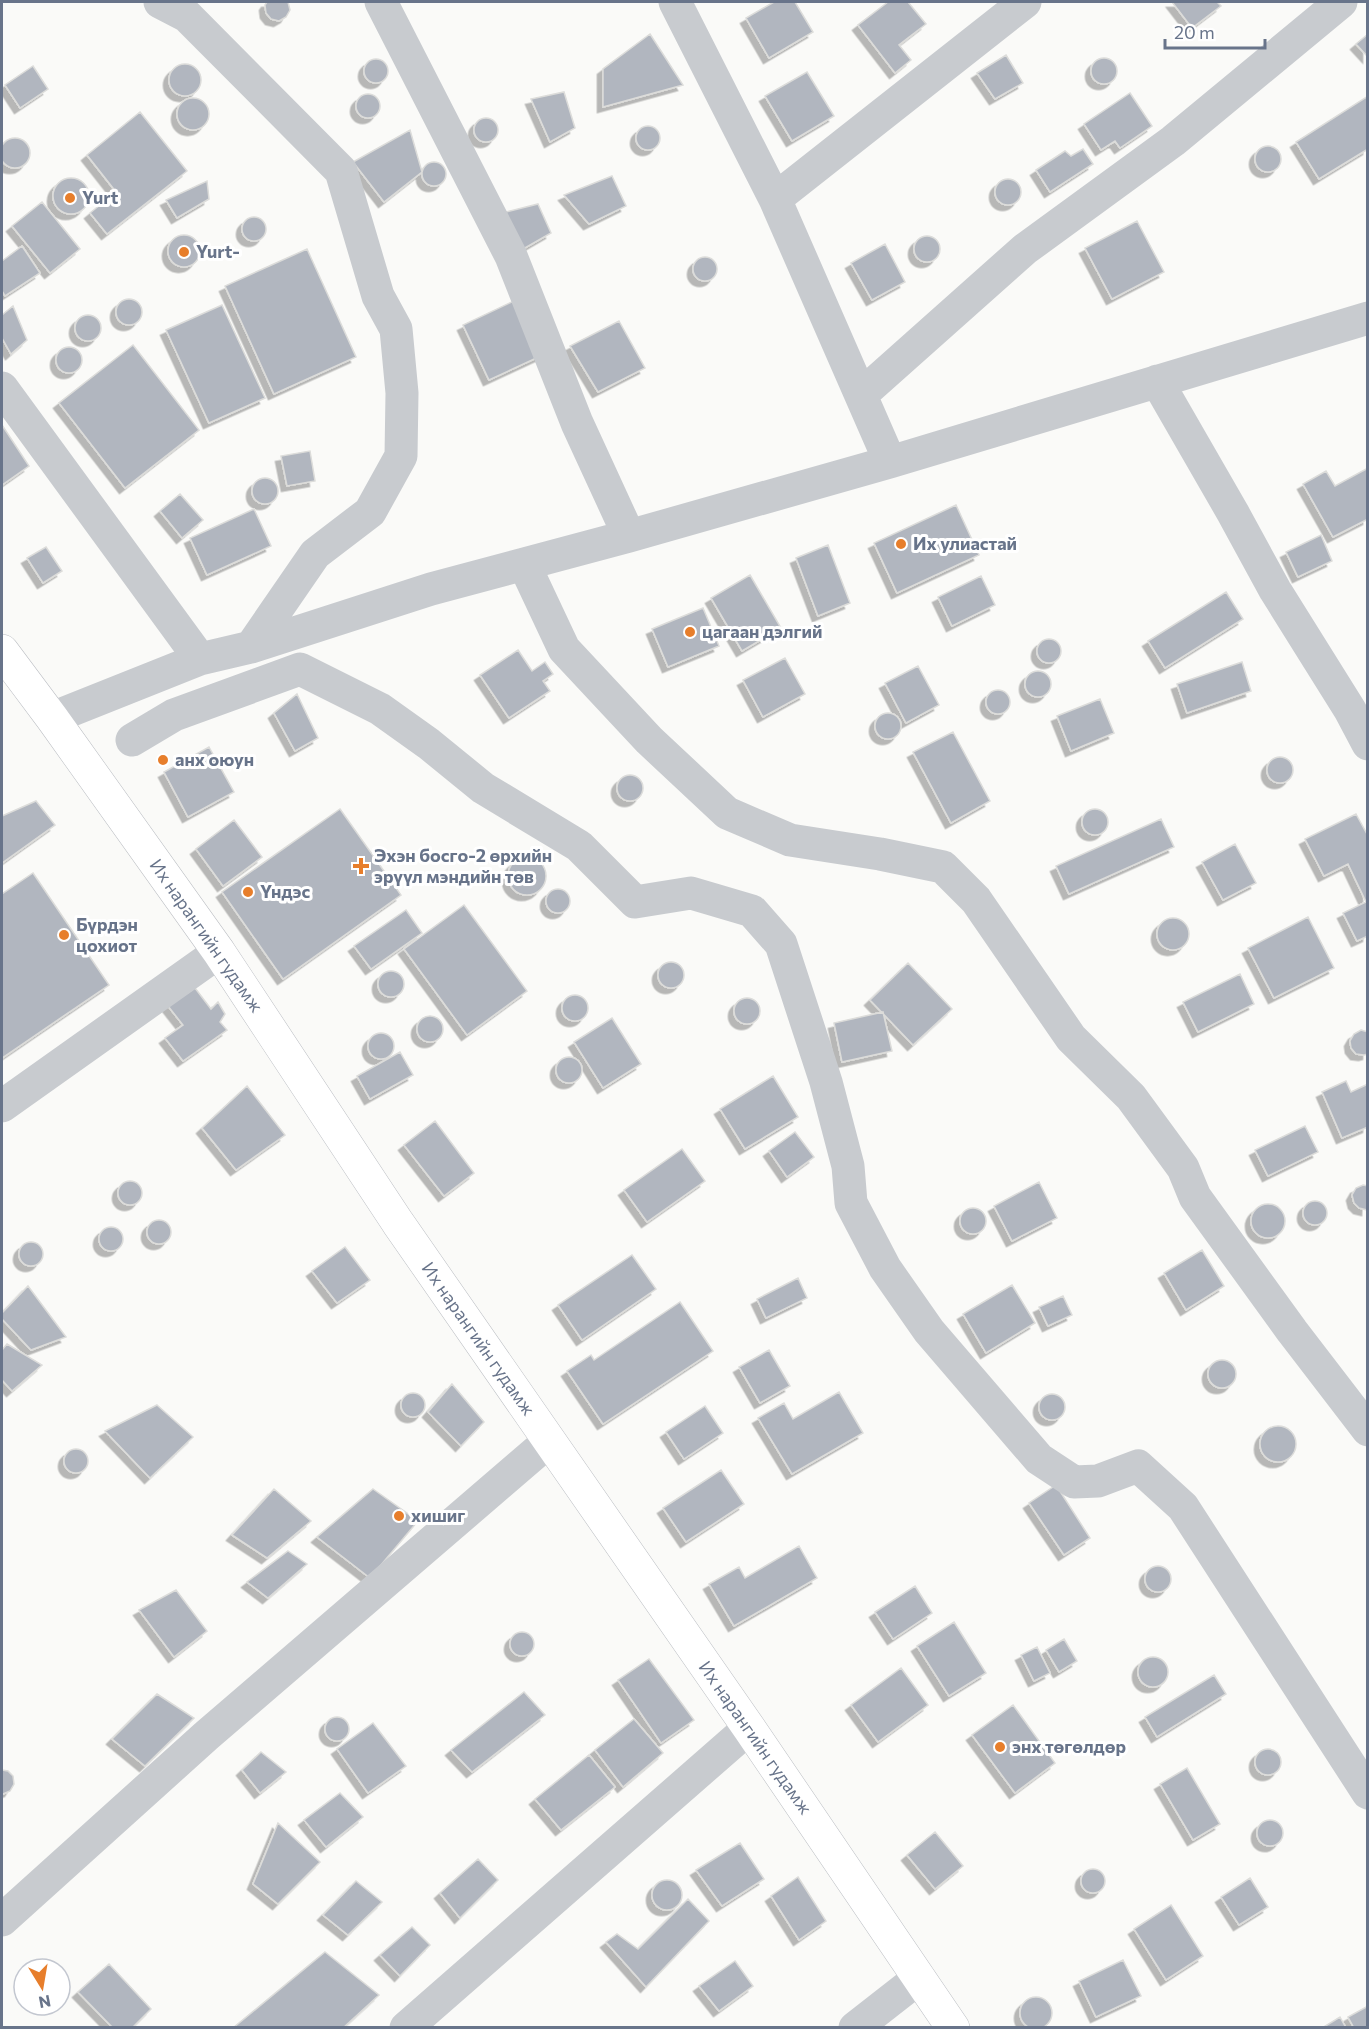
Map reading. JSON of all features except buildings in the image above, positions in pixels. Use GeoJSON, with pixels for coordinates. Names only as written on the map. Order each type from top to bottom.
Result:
{"type":"FeatureCollection","features":[{"type":"Feature","properties":{"kind":"main road","name":"Их нарангийн гудамж"},"geometry":{"type":"LineString","coordinates":[[2,651],[219,952],[398,1224],[749,1728],[953,2028]]}},
{"type":"Feature","properties":{"kind":"street"},"geometry":{"type":"LineString","coordinates":[[160,2],[187,16],[341,171],[378,296],[396,329],[402,393],[401,456],[370,512],[315,554],[251,647]]}},
{"type":"Feature","properties":{"kind":"street"},"geometry":{"type":"LineString","coordinates":[[381,2],[511,256],[577,423],[629,536]]}},
{"type":"Feature","properties":{"kind":"street"},"geometry":{"type":"LineString","coordinates":[[675,2],[775,199],[890,462]]}},
{"type":"Feature","properties":{"kind":"street"},"geometry":{"type":"LineString","coordinates":[[775,199],[1025,2]]}},
{"type":"Feature","properties":{"kind":"street"},"geometry":{"type":"LineString","coordinates":[[861,395],[1025,249],[1173,141],[1341,2]]}},
{"type":"Feature","properties":{"kind":"street"},"geometry":{"type":"LineString","coordinates":[[52,718],[200,660],[251,647],[431,589],[890,462],[1368,318]]}},
{"type":"Feature","properties":{"kind":"street"},"geometry":{"type":"LineString","coordinates":[[1157,381],[1275,590],[1350,710],[1368,744]]}},
{"type":"Feature","properties":{"kind":"street"},"geometry":{"type":"LineString","coordinates":[[2,388],[200,660]]}},
{"type":"Feature","properties":{"kind":"street"},"geometry":{"type":"LineString","coordinates":[[524,564],[564,649],[649,740],[727,813],[790,840],[880,854],[943,867],[976,900],[1071,1038],[1131,1097],[1183,1168],[1195,1197],[1292,1331],[1368,1430]]}},
{"type":"Feature","properties":{"kind":"street"},"geometry":{"type":"LineString","coordinates":[[132,740],[174,714],[300,669],[380,710],[429,744],[483,788],[579,846],[635,902],[690,892],[752,911],[781,944],[829,1093],[848,1166],[851,1203],[885,1268],[929,1331],[1039,1459],[1074,1482],[1098,1481],[1138,1466],[1183,1507],[1368,1793]]}},
{"type":"Feature","properties":{"kind":"street"},"geometry":{"type":"LineString","coordinates":[[2,1107],[219,952]]}},
{"type":"Feature","properties":{"kind":"street"},"geometry":{"type":"LineString","coordinates":[[2,1920],[206,1736],[549,1441]]}},
{"type":"Feature","properties":{"kind":"street"},"geometry":{"type":"LineString","coordinates":[[406,2028],[749,1728]]}},
{"type":"Feature","properties":{"kind":"street"},"geometry":{"type":"LineString","coordinates":[[855,2028],[919,1978]]}},
{"type":"Feature","properties":{"kind":"place","name":"Yurt"},"geometry":{"type":"Point","coordinates":[70,198]}},
{"type":"Feature","properties":{"kind":"place","name":"Yurt-"},"geometry":{"type":"Point","coordinates":[184,252]}},
{"type":"Feature","properties":{"kind":"place","name":"Их улиастай"},"geometry":{"type":"Point","coordinates":[901,544]}},
{"type":"Feature","properties":{"kind":"place","name":"цагаан дэлгий"},"geometry":{"type":"Point","coordinates":[690,632]}},
{"type":"Feature","properties":{"kind":"place","name":"анх оюун"},"geometry":{"type":"Point","coordinates":[163,760]}},
{"type":"Feature","properties":{"kind":"place","name":"Эхэн босго-2 өрхийн эрүүл мэндийн төв"},"geometry":{"type":"Point","coordinates":[361,866]}},
{"type":"Feature","properties":{"kind":"place","name":"Үндэс"},"geometry":{"type":"Point","coordinates":[248,892]}},
{"type":"Feature","properties":{"kind":"place","name":"Бүрдэн цохиот"},"geometry":{"type":"Point","coordinates":[64,935]}},
{"type":"Feature","properties":{"kind":"place","name":"хишиг"},"geometry":{"type":"Point","coordinates":[399,1516]}},
{"type":"Feature","properties":{"kind":"place","name":"энх төгөлдөр"},"geometry":{"type":"Point","coordinates":[1000,1747]}}]}
